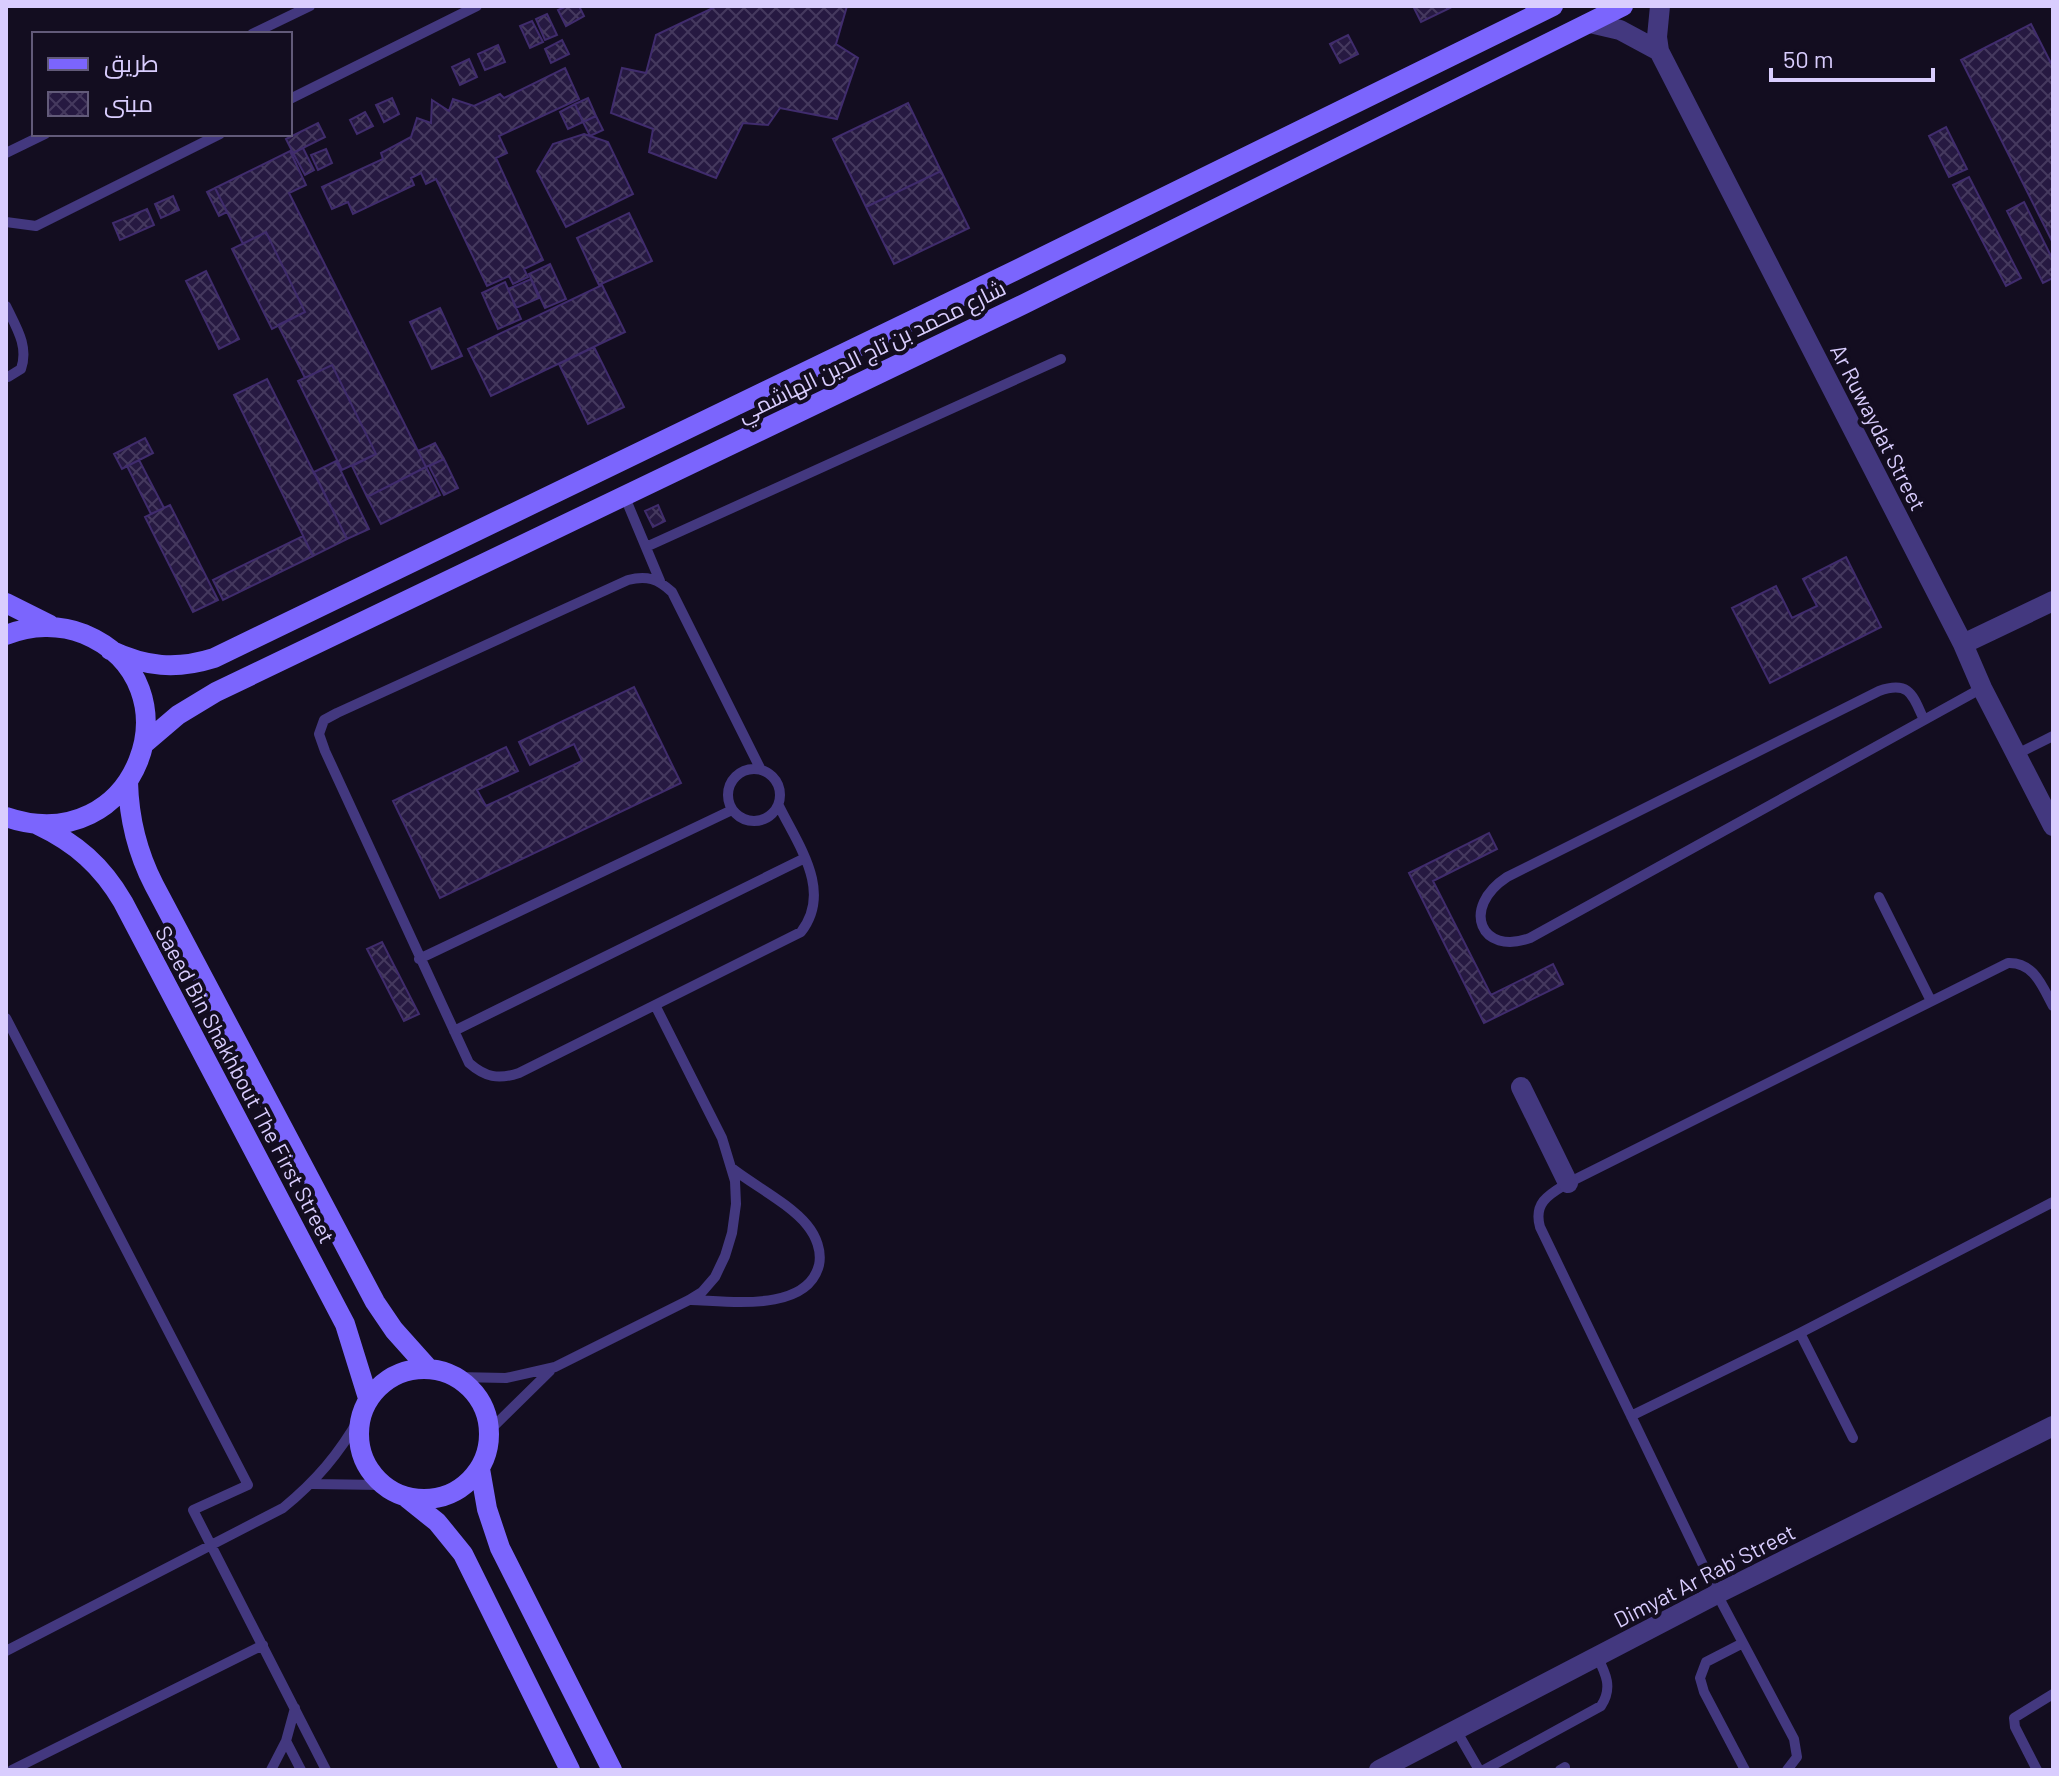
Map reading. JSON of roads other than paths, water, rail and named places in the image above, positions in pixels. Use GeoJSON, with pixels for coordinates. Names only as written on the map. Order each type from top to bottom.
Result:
{"type":"FeatureCollection","features":[{"type":"Feature","properties":{"kind":"street","name":"شارع محمد بن تاج الدين الهاشمي"},"geometry":{"type":"LineString","coordinates":[[110,650],[151,665],[172,667],[193,665],[214,658],[1553,6]]}},
{"type":"Feature","properties":{"kind":"street","name":"شارع محمد بن تاج الدين الهاشمي"},"geometry":{"type":"LineString","coordinates":[[144,744],[178,715],[216,692],[1024,304],[1623,6]]}},
{"type":"Feature","properties":{"kind":"street","name":"Ar Ruwaydat Street"},"geometry":{"type":"LineString","coordinates":[[1660,6],[1659,51],[2053,826]]}},
{"type":"Feature","properties":{"kind":"street"},"geometry":{"type":"LineString","coordinates":[[1590,23],[1633,35],[1659,51]]}},
{"type":"Feature","properties":{"kind":"street"},"geometry":{"type":"LineString","coordinates":[[1963,644],[2053,601]]}},
{"type":"Feature","properties":{"kind":"street"},"geometry":{"type":"LineString","coordinates":[[6,603],[54,627]]}},
{"type":"Feature","properties":{"kind":"street"},"geometry":{"type":"LineString","coordinates":[[6,635],[35,627],[54,627],[74,630],[93,638],[125,665],[143,702],[146,723],[138,764],[128,782],[115,797],[89,815],[59,824],[38,825],[6,817]]}},
{"type":"Feature","properties":{"kind":"street","name":"Saeed Bin Shakhbout The First Street"},"geometry":{"type":"LineString","coordinates":[[128,782],[132,825],[149,876],[375,1302],[394,1330],[428,1368]]}},
{"type":"Feature","properties":{"kind":"street","name":"Saeed Bin Shakhbout The First Street"},"geometry":{"type":"LineString","coordinates":[[38,825],[79,848],[111,882],[123,902],[345,1324],[368,1398]]}},
{"type":"Feature","properties":{"kind":"street"},"geometry":{"type":"LineString","coordinates":[[1521,1087],[1568,1183]]}},
{"type":"Feature","properties":{"kind":"street"},"geometry":{"type":"LineString","coordinates":[[403,1496],[438,1498],[461,1487],[480,1469],[487,1451],[489,1431],[485,1410],[473,1391],[456,1377],[428,1368],[410,1369],[394,1375],[368,1398],[360,1417],[358,1436],[361,1454],[370,1471],[383,1485],[437,1522],[463,1554],[570,1770]]}},
{"type":"Feature","properties":{"kind":"street","name":"Dimyat Ar Rab' Street"},"geometry":{"type":"LineString","coordinates":[[1379,1770],[1717,1594],[2053,1426]]}},
{"type":"Feature","properties":{"kind":"street"},"geometry":{"type":"LineString","coordinates":[[480,1469],[487,1509],[500,1548],[612,1770]]}},
{"type":"Feature","properties":{"kind":"lane"},"geometry":{"type":"LineString","coordinates":[[256,32],[310,6]]}},
{"type":"Feature","properties":{"kind":"lane"},"geometry":{"type":"LineString","coordinates":[[292,98],[477,6]]}},
{"type":"Feature","properties":{"kind":"lane"},"geometry":{"type":"LineString","coordinates":[[6,153],[41,136]]}},
{"type":"Feature","properties":{"kind":"lane"},"geometry":{"type":"LineString","coordinates":[[9,227],[36,226],[216,136]]}},
{"type":"Feature","properties":{"kind":"lane"},"geometry":{"type":"LineString","coordinates":[[6,306],[22,340],[24,355],[21,369],[8,377]]}},
{"type":"Feature","properties":{"kind":"lane"},"geometry":{"type":"LineString","coordinates":[[646,547],[1061,359]]}},
{"type":"Feature","properties":{"kind":"lane"},"geometry":{"type":"LineString","coordinates":[[624,495],[660,581],[672,592],[681,608],[761,770],[776,780],[781,797],[779,806],[768,818],[753,822],[732,810],[728,796],[731,782],[744,771],[761,770]]}},
{"type":"Feature","properties":{"kind":"lane"},"geometry":{"type":"LineString","coordinates":[[660,581],[647,578],[628,580],[324,720],[319,734],[321,742],[469,1063],[490,1077],[506,1077],[801,932],[813,912],[815,882],[779,806]]}},
{"type":"Feature","properties":{"kind":"lane"},"geometry":{"type":"LineString","coordinates":[[1924,720],[1907,689],[1889,687],[1879,691],[1507,877],[1485,897],[1480,915],[1483,926],[1489,935],[1499,940],[1511,943],[1530,938],[1982,688]]}},
{"type":"Feature","properties":{"kind":"lane"},"geometry":{"type":"LineString","coordinates":[[2017,754],[2053,736]]}},
{"type":"Feature","properties":{"kind":"lane"},"geometry":{"type":"LineString","coordinates":[[419,959],[732,810]]}},
{"type":"Feature","properties":{"kind":"lane"},"geometry":{"type":"LineString","coordinates":[[454,1031],[805,858]]}},
{"type":"Feature","properties":{"kind":"lane"},"geometry":{"type":"LineString","coordinates":[[1879,897],[1931,1001]]}},
{"type":"Feature","properties":{"kind":"lane"},"geometry":{"type":"LineString","coordinates":[[1787,1770],[1797,1757],[1794,1739],[1717,1594],[1540,1227],[1537,1218],[1541,1203],[1546,1196],[1568,1183],[2000,966],[2017,962],[2031,970],[2053,1006]]}},
{"type":"Feature","properties":{"kind":"lane"},"geometry":{"type":"LineString","coordinates":[[456,1377],[506,1378],[555,1367],[689,1300],[702,1292],[715,1277],[732,1233],[736,1204],[732,1168],[722,1138],[655,1005]]}},
{"type":"Feature","properties":{"kind":"lane"},"geometry":{"type":"LineString","coordinates":[[6,1018],[248,1485],[193,1510],[326,1770]]}},
{"type":"Feature","properties":{"kind":"lane"},"geometry":{"type":"LineString","coordinates":[[689,1300],[781,1299],[807,1286],[819,1264],[818,1244],[806,1224],[732,1168]]}},
{"type":"Feature","properties":{"kind":"lane"},"geometry":{"type":"LineString","coordinates":[[1631,1416],[1800,1333],[2053,1202]]}},
{"type":"Feature","properties":{"kind":"lane"},"geometry":{"type":"LineString","coordinates":[[1800,1333],[1853,1438]]}},
{"type":"Feature","properties":{"kind":"lane"},"geometry":{"type":"LineString","coordinates":[[489,1431],[555,1367]]}},
{"type":"Feature","properties":{"kind":"lane"},"geometry":{"type":"LineString","coordinates":[[6,1651],[283,1508],[330,1464],[360,1417]]}},
{"type":"Feature","properties":{"kind":"lane"},"geometry":{"type":"LineString","coordinates":[[312,1484],[383,1485]]}},
{"type":"Feature","properties":{"kind":"lane"},"geometry":{"type":"LineString","coordinates":[[1743,1643],[1706,1662],[1700,1678],[1704,1692],[1745,1770]]}},
{"type":"Feature","properties":{"kind":"lane"},"geometry":{"type":"LineString","coordinates":[[12,1770],[263,1645]]}},
{"type":"Feature","properties":{"kind":"lane"},"geometry":{"type":"LineString","coordinates":[[1456,1730],[1482,1770],[1601,1706],[1606,1699],[1608,1681],[1597,1656]]}},
{"type":"Feature","properties":{"kind":"lane"},"geometry":{"type":"LineString","coordinates":[[2037,1770],[2015,1727],[2014,1718],[2053,1694]]}},
{"type":"Feature","properties":{"kind":"lane"},"geometry":{"type":"LineString","coordinates":[[271,1770],[286,1741],[295,1708]]}},
{"type":"Feature","properties":{"kind":"lane"},"geometry":{"type":"LineString","coordinates":[[286,1741],[301,1770]]}}]}
